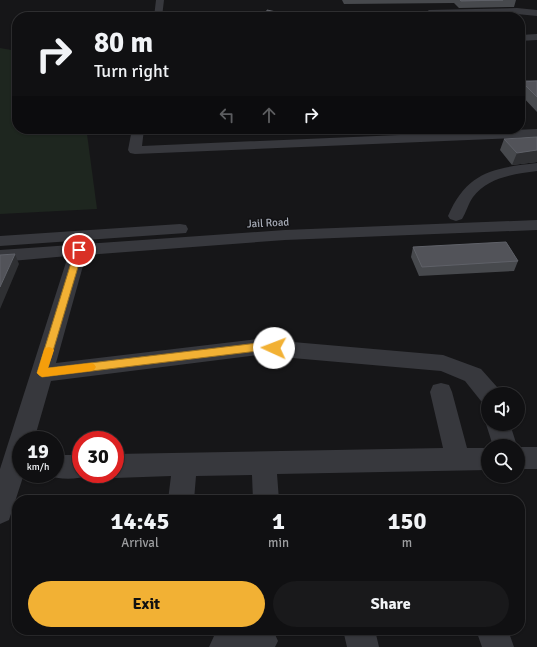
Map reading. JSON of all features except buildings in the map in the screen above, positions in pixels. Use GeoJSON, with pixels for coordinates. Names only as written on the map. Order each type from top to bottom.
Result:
{"type":"FeatureCollection","features":[{"type":"Feature","properties":{"kind":"street"},"geometry":{"type":"LineString","coordinates":[[159,12],[160,0]]}},
{"type":"Feature","properties":{"kind":"street"},"geometry":{"type":"LineString","coordinates":[[473,12],[517,11],[537,13]]}},
{"type":"Feature","properties":{"kind":"street"},"geometry":{"type":"LineString","coordinates":[[525,38],[537,37]]}},
{"type":"Feature","properties":{"kind":"street"},"geometry":{"type":"LineString","coordinates":[[525,83],[537,83]]}},
{"type":"Feature","properties":{"kind":"street"},"geometry":{"type":"LineString","coordinates":[[137,134],[135,150],[508,136],[537,133]]}},
{"type":"Feature","properties":{"kind":"street"},"geometry":{"type":"LineString","coordinates":[[456,216],[467,194],[483,180],[507,170],[535,170]]}},
{"type":"Feature","properties":{"kind":"street","name":"Jail Road"},"geometry":{"type":"LineString","coordinates":[[0,241],[85,245],[280,222],[537,213]]}},
{"type":"Feature","properties":{"kind":"street"},"geometry":{"type":"LineString","coordinates":[[0,256],[85,245],[537,225]]}},
{"type":"Feature","properties":{"kind":"street"},"geometry":{"type":"LineString","coordinates":[[24,431],[85,245]]}},
{"type":"Feature","properties":{"kind":"street"},"geometry":{"type":"LineString","coordinates":[[42,373],[258,347],[443,363],[473,376],[483,387]]}},
{"type":"Feature","properties":{"kind":"street"},"geometry":{"type":"LineString","coordinates":[[441,392],[458,460]]}},
{"type":"Feature","properties":{"kind":"street"},"geometry":{"type":"LineString","coordinates":[[525,458],[537,458]]}},
{"type":"Feature","properties":{"kind":"street"},"geometry":{"type":"LineString","coordinates":[[124,466],[481,459]]}},
{"type":"Feature","properties":{"kind":"street"},"geometry":{"type":"LineString","coordinates":[[182,495],[185,464]]}},
{"type":"Feature","properties":{"kind":"street"},"geometry":{"type":"LineString","coordinates":[[264,464],[266,495]]}},
{"type":"Feature","properties":{"kind":"street"},"geometry":{"type":"LineString","coordinates":[[0,511],[12,481]]}},
{"type":"Feature","properties":{"kind":"street"},"geometry":{"type":"LineString","coordinates":[[360,635],[363,647]]}},
{"type":"Feature","properties":{"kind":"street"},"geometry":{"type":"LineString","coordinates":[[494,635],[498,647]]}},
{"type":"Feature","properties":{"kind":"street"},"geometry":{"type":"LineString","coordinates":[[225,647],[262,641]]}},
{"type":"Feature","properties":{"kind":"shaded area"},"geometry":{"type":"Polygon","coordinates":[[[0,48],[12,50],[12,134],[87,134],[97,209],[0,214],[0,48]]]}},
{"type":"Feature","properties":{"kind":"slow traffic"},"geometry":{"type":"LineString","coordinates":[[49,350],[42,373],[91,367]]}},
{"type":"Feature","properties":{"kind":"route"},"geometry":{"type":"LineString","coordinates":[[79,250],[42,373],[258,347],[274,348]]}}]}
